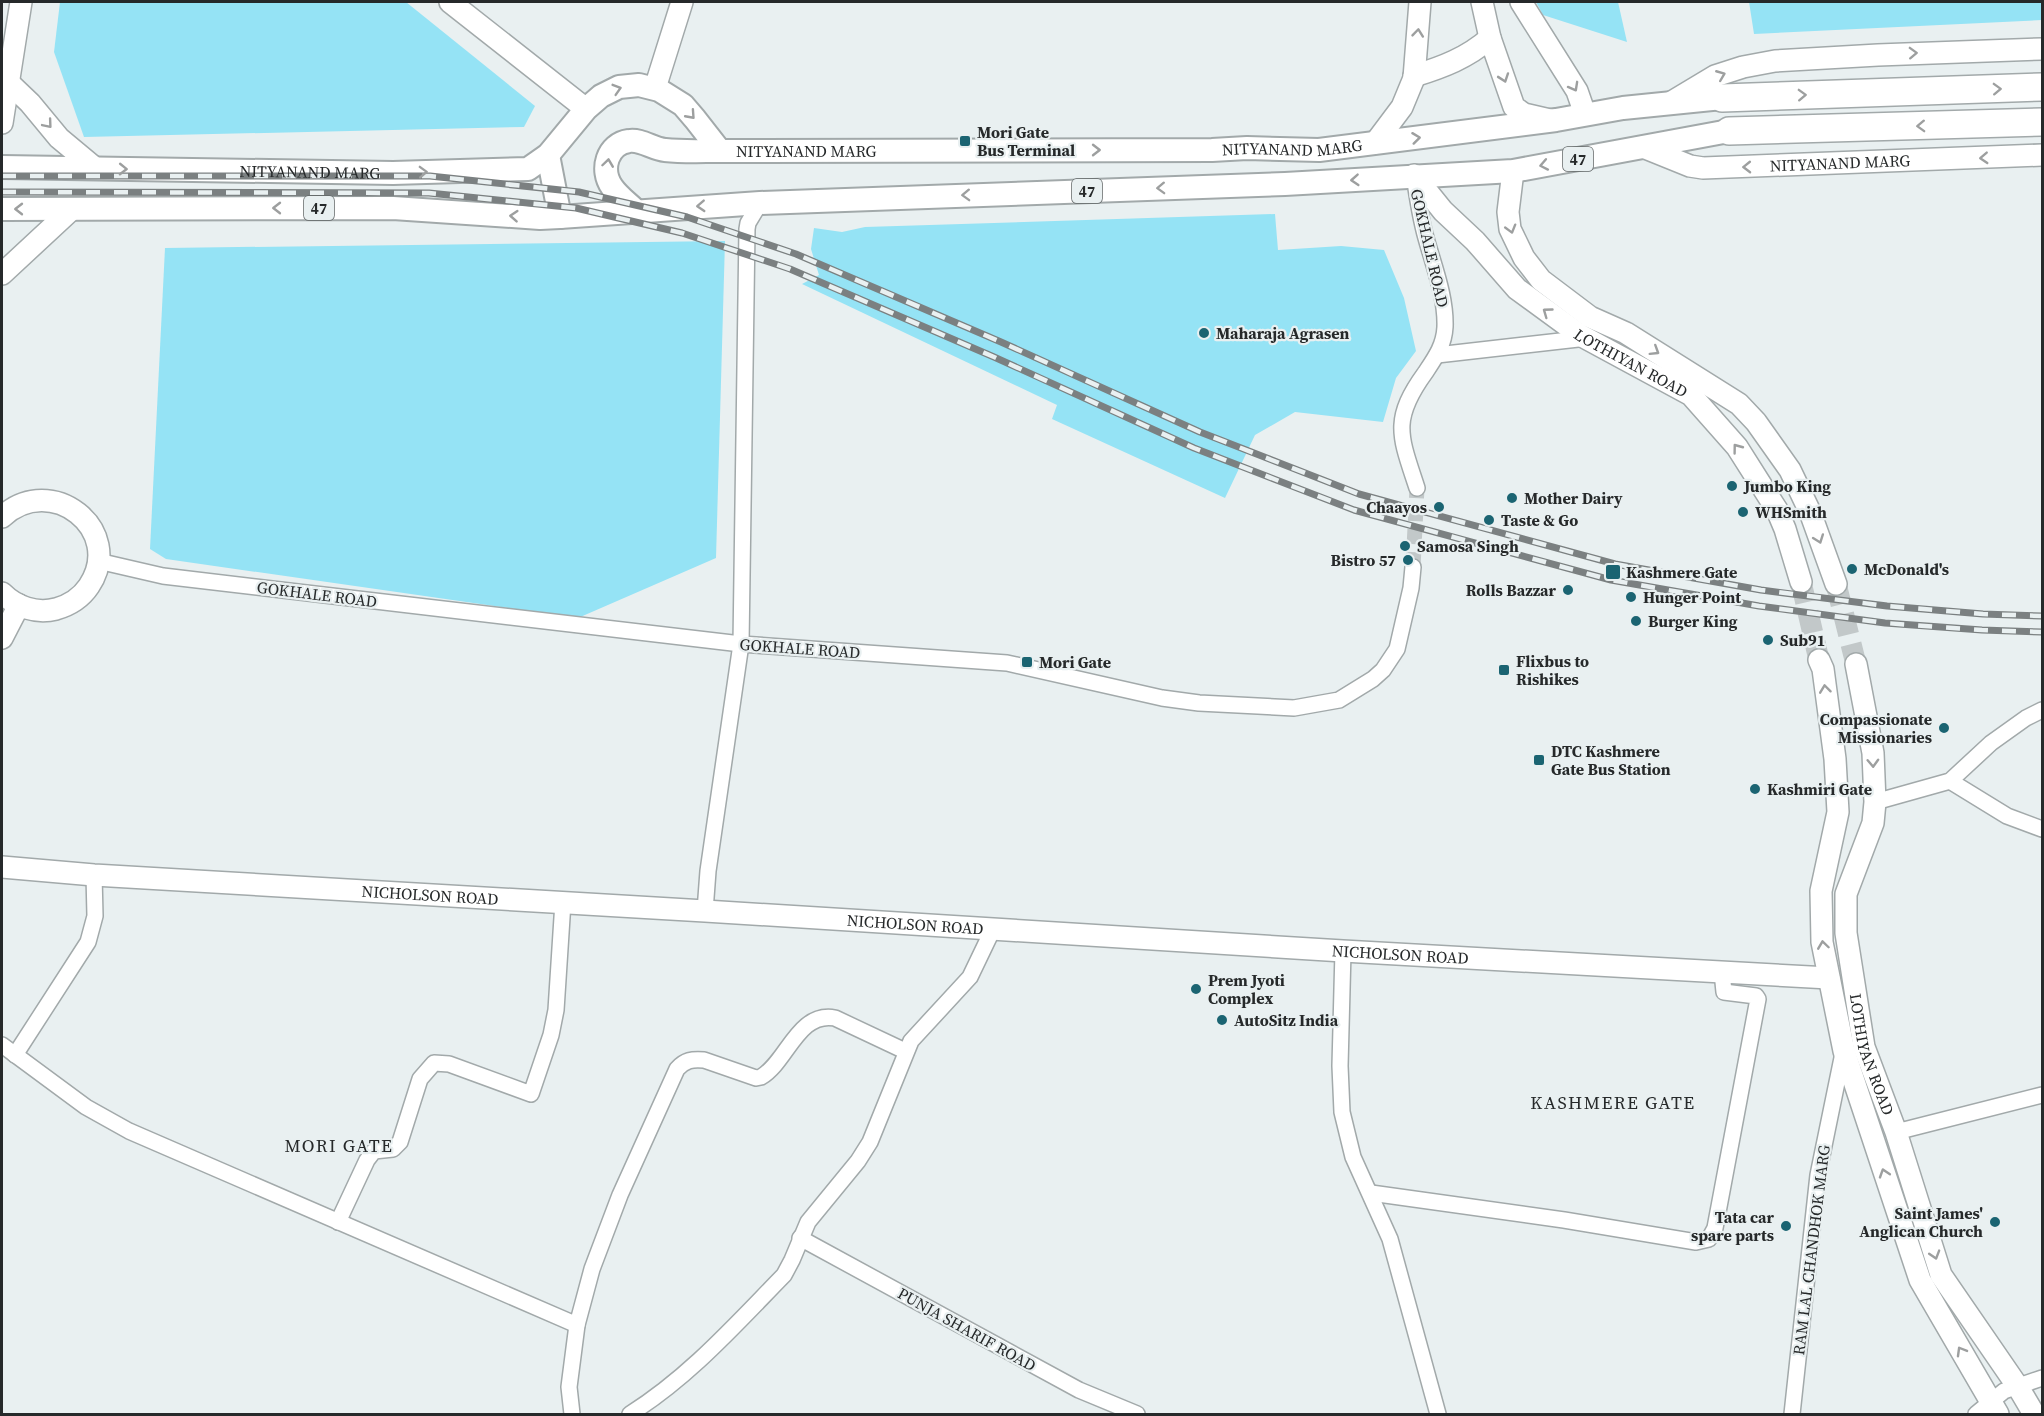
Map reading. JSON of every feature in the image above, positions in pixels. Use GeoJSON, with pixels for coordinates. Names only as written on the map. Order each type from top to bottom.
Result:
{"type":"FeatureCollection","features":[{"type":"Feature","properties":{"kind":"highway"},"geometry":{"type":"LineString","coordinates":[[1722,98],[2043,87]]}},
{"type":"Feature","properties":{"kind":"highway"},"geometry":{"type":"LineString","coordinates":[[1729,131],[2043,122]]}},
{"type":"Feature","properties":{"kind":"main road"},"geometry":{"type":"LineString","coordinates":[[2,123],[5,85],[21,2]]}},
{"type":"Feature","properties":{"kind":"main road"},"geometry":{"type":"LineString","coordinates":[[450,2],[586,109]]}},
{"type":"Feature","properties":{"kind":"main road"},"geometry":{"type":"LineString","coordinates":[[655,88],[682,2]]}},
{"type":"Feature","properties":{"kind":"main road"},"geometry":{"type":"LineString","coordinates":[[1375,143],[1402,107],[1414,76],[1420,2]]}},
{"type":"Feature","properties":{"kind":"main road"},"geometry":{"type":"LineString","coordinates":[[1482,2],[1490,38],[1514,107],[1524,114],[1557,120]]}},
{"type":"Feature","properties":{"kind":"main road"},"geometry":{"type":"LineString","coordinates":[[1521,2],[1577,92],[1585,114]]}},
{"type":"Feature","properties":{"kind":"main road"},"geometry":{"type":"LineString","coordinates":[[1414,76],[1448,65],[1475,51],[1490,38]]}},
{"type":"Feature","properties":{"kind":"main road","name":"NITYANAND MARG"},"geometry":{"type":"LineString","coordinates":[[1670,104],[1715,76],[1743,67],[1774,61],[2043,49]]}},
{"type":"Feature","properties":{"kind":"main road"},"geometry":{"type":"LineString","coordinates":[[5,85],[30,103],[59,138],[95,168]]}},
{"type":"Feature","properties":{"kind":"main road","name":"NITYANAND MARG"},"geometry":{"type":"LineString","coordinates":[[2,167],[393,173],[528,169],[548,155],[586,109],[601,96],[619,87],[639,85],[655,88],[683,105],[720,151],[1212,150],[1247,148],[1319,150],[1722,98]]}},
{"type":"Feature","properties":{"kind":"main road","name":"NITYANAND MARG"},"geometry":{"type":"LineString","coordinates":[[2,209],[393,208],[540,218],[760,203],[1285,184],[1513,171],[1729,131]]}},
{"type":"Feature","properties":{"kind":"main road"},"geometry":{"type":"LineString","coordinates":[[635,210],[617,193],[608,179],[607,159],[616,146],[628,141],[636,141],[663,150],[720,151]]}},
{"type":"Feature","properties":{"kind":"main road","name":"NITYANAND MARG"},"geometry":{"type":"LineString","coordinates":[[1643,147],[1690,166],[1703,168],[2043,155]]}},
{"type":"Feature","properties":{"kind":"main road"},"geometry":{"type":"LineString","coordinates":[[548,155],[560,217]]}},
{"type":"Feature","properties":{"kind":"main road","name":"LOTHIYAN ROAD"},"geometry":{"type":"LineString","coordinates":[[1513,171],[1508,212],[1510,229],[1529,265],[1541,280],[1590,317],[1626,333],[1739,404],[1756,422],[1790,470],[1810,512],[1836,584]]}},
{"type":"Feature","properties":{"kind":"main road"},"geometry":{"type":"LineString","coordinates":[[393,173],[393,208]]}},
{"type":"Feature","properties":{"kind":"main road","name":"LOTHIYAN ROAD"},"geometry":{"type":"LineString","coordinates":[[1414,175],[1443,212],[1475,241],[1517,290],[1587,339],[1691,395],[1737,447],[1777,510],[1801,582]]}},
{"type":"Feature","properties":{"kind":"main road"},"geometry":{"type":"LineString","coordinates":[[2,274],[72,209]]}},
{"type":"Feature","properties":{"kind":"main road"},"geometry":{"type":"LineString","coordinates":[[2,593],[29,609],[50,610],[70,604],[79,598],[92,581],[98,561],[98,550],[92,529],[78,513],[69,507],[59,502],[37,500],[4,509]]}},
{"type":"Feature","properties":{"kind":"main road"},"geometry":{"type":"LineString","coordinates":[[2,638],[19,605]]}},
{"type":"Feature","properties":{"kind":"main road","name":"LOTHIYAN ROAD"},"geometry":{"type":"LineString","coordinates":[[1819,660],[1823,669],[1835,759],[1838,812],[1821,891],[1822,942],[1844,1051],[1920,1280],[1988,1410]]}},
{"type":"Feature","properties":{"kind":"main road","name":"LOTHIYAN ROAD"},"geometry":{"type":"LineString","coordinates":[[1856,664],[1873,753],[1875,802],[1873,823],[1846,894],[1846,933],[1864,1047],[1896,1132],[1941,1275],[2018,1386],[2034,1414]]}},
{"type":"Feature","properties":{"kind":"main road","name":"NICHOLSON ROAD"},"geometry":{"type":"LineString","coordinates":[[2,867],[94,875],[1343,951],[1829,978]]}},
{"type":"Feature","properties":{"kind":"street","name":"GOKHALE ROAD"},"geometry":{"type":"LineString","coordinates":[[1414,175],[1419,208],[1436,270],[1445,319],[1443,341],[1437,355],[1417,384],[1403,413],[1401,427],[1404,450],[1417,488]]}},
{"type":"Feature","properties":{"kind":"street"},"geometry":{"type":"LineString","coordinates":[[705,911],[708,871],[741,644],[747,243],[748,223],[760,203]]}},
{"type":"Feature","properties":{"kind":"street"},"geometry":{"type":"LineString","coordinates":[[1437,355],[1476,349],[1587,339]]}},
{"type":"Feature","properties":{"kind":"street","name":"GOKHALE ROAD"},"geometry":{"type":"LineString","coordinates":[[98,561],[163,576],[741,644],[1007,663],[1162,698],[1199,703],[1294,708],[1339,699],[1373,679],[1390,661],[1397,649],[1402,630],[1413,567]]}},
{"type":"Feature","properties":{"kind":"street"},"geometry":{"type":"LineString","coordinates":[[1875,802],[1950,781],[1991,743],[2026,718],[2043,710]]}},
{"type":"Feature","properties":{"kind":"street"},"geometry":{"type":"LineString","coordinates":[[1950,781],[2007,816],[2043,829]]}},
{"type":"Feature","properties":{"kind":"street"},"geometry":{"type":"LineString","coordinates":[[15,1055],[59,989],[92,933],[96,908],[94,875]]}},
{"type":"Feature","properties":{"kind":"street"},"geometry":{"type":"LineString","coordinates":[[338,1222],[367,1160],[374,1151],[393,1149],[399,1142],[420,1079],[434,1063],[449,1064],[531,1094],[551,1035],[556,1010],[563,902]]}},
{"type":"Feature","properties":{"kind":"street"},"geometry":{"type":"LineString","coordinates":[[630,1414],[652,1400],[704,1358],[783,1275],[808,1222],[870,1143],[905,1051],[911,1041],[970,977],[993,929]]}},
{"type":"Feature","properties":{"kind":"street"},"geometry":{"type":"LineString","coordinates":[[1343,951],[1340,1066],[1342,1112],[1353,1157],[1390,1239],[1438,1414]]}},
{"type":"Feature","properties":{"kind":"street"},"geometry":{"type":"LineString","coordinates":[[1371,1193],[1564,1220],[1696,1242],[1709,1239],[1715,1228],[1758,999],[1756,996],[1724,992],[1722,972]]}},
{"type":"Feature","properties":{"kind":"street"},"geometry":{"type":"LineString","coordinates":[[572,1414],[568,1387],[577,1325],[592,1269],[620,1196],[677,1069],[682,1063],[695,1059],[704,1060],[756,1078],[761,1077],[806,1026],[815,1019],[828,1017],[835,1018],[905,1051]]}},
{"type":"Feature","properties":{"kind":"street"},"geometry":{"type":"LineString","coordinates":[[2,1045],[86,1107],[115,1124],[577,1325]]}},
{"type":"Feature","properties":{"kind":"street","name":"RAM LAL CHANDHOK MARG"},"geometry":{"type":"LineString","coordinates":[[1792,1414],[1818,1175],[1844,1051]]}},
{"type":"Feature","properties":{"kind":"street"},"geometry":{"type":"LineString","coordinates":[[1896,1132],[2043,1095]]}},
{"type":"Feature","properties":{"kind":"street","name":"PUNJA SHARIF ROAD"},"geometry":{"type":"LineString","coordinates":[[800,1238],[1079,1390],[1137,1414]]}},
{"type":"Feature","properties":{"kind":"street"},"geometry":{"type":"LineString","coordinates":[[1988,1410],[1998,1394],[2043,1378]]}},
{"type":"Feature","properties":{"kind":"shaded area"},"geometry":{"type":"Polygon","coordinates":[[[60,2],[406,2],[535,106],[524,127],[84,137],[54,52],[60,2]]]}},
{"type":"Feature","properties":{"kind":"shaded area"},"geometry":{"type":"Polygon","coordinates":[[[1536,2],[1618,2],[1627,42],[1543,15],[1536,2]]]}},
{"type":"Feature","properties":{"kind":"shaded area"},"geometry":{"type":"Polygon","coordinates":[[[1749,2],[2042,2],[2042,20],[1754,34],[1749,2]]]}},
{"type":"Feature","properties":{"kind":"shaded area"},"geometry":{"type":"Polygon","coordinates":[[[1275,214],[1278,250],[1341,246],[1384,250],[1404,298],[1416,351],[1396,378],[1383,422],[1295,412],[1255,435],[1225,498],[1052,419],[1057,405],[802,284],[819,275],[811,249],[814,228],[842,232],[865,227],[1275,214]]]}},
{"type":"Feature","properties":{"kind":"shaded area"},"geometry":{"type":"Polygon","coordinates":[[[725,241],[716,558],[578,618],[166,559],[150,549],[165,248],[725,241]]]}},
{"type":"Feature","properties":{"kind":"tunnel"},"geometry":{"type":"LineString","coordinates":[[1413,567],[1417,488]]}},
{"type":"Feature","properties":{"kind":"tunnel"},"geometry":{"type":"LineString","coordinates":[[1801,582],[1819,660]]}},
{"type":"Feature","properties":{"kind":"tunnel"},"geometry":{"type":"LineString","coordinates":[[1836,584],[1856,664]]}},
{"type":"Feature","properties":{"kind":"railway"},"geometry":{"type":"LineString","coordinates":[[2,176],[430,176],[579,192],[687,217],[796,254],[1001,342],[1200,432],[1359,494],[1615,564],[1761,590],[1887,606],[1983,614],[2042,616]]}},
{"type":"Feature","properties":{"kind":"railway"},"geometry":{"type":"LineString","coordinates":[[2,192],[429,193],[576,208],[682,233],[790,269],[994,357],[1194,448],[1354,510],[1611,580],[1759,606],[1885,623],[2042,632]]}},
{"type":"Feature","properties":{"kind":"place","name":"Mori Gate Bus Terminal"},"geometry":{"type":"Point","coordinates":[965,141]}},
{"type":"Feature","properties":{"kind":"place","name":"Maharaja Agrasen"},"geometry":{"type":"Point","coordinates":[1204,333]}},
{"type":"Feature","properties":{"kind":"place","name":"Jumbo King"},"geometry":{"type":"Point","coordinates":[1732,486]}},
{"type":"Feature","properties":{"kind":"place","name":"Mother Dairy"},"geometry":{"type":"Point","coordinates":[1512,498]}},
{"type":"Feature","properties":{"kind":"place","name":"Chaayos"},"geometry":{"type":"Point","coordinates":[1439,507]}},
{"type":"Feature","properties":{"kind":"place","name":"WHSmith"},"geometry":{"type":"Point","coordinates":[1743,512]}},
{"type":"Feature","properties":{"kind":"place","name":"Taste & Go"},"geometry":{"type":"Point","coordinates":[1489,520]}},
{"type":"Feature","properties":{"kind":"place","name":"Samosa Singh"},"geometry":{"type":"Point","coordinates":[1405,546]}},
{"type":"Feature","properties":{"kind":"place","name":"Bistro 57"},"geometry":{"type":"Point","coordinates":[1408,560]}},
{"type":"Feature","properties":{"kind":"place","name":"McDonald's"},"geometry":{"type":"Point","coordinates":[1852,569]}},
{"type":"Feature","properties":{"kind":"place","name":"Kashmere Gate"},"geometry":{"type":"Point","coordinates":[1613,572]}},
{"type":"Feature","properties":{"kind":"place","name":"Rolls Bazzar"},"geometry":{"type":"Point","coordinates":[1568,590]}},
{"type":"Feature","properties":{"kind":"place","name":"Hunger Point"},"geometry":{"type":"Point","coordinates":[1631,597]}},
{"type":"Feature","properties":{"kind":"place","name":"Burger King"},"geometry":{"type":"Point","coordinates":[1636,621]}},
{"type":"Feature","properties":{"kind":"place","name":"Sub91"},"geometry":{"type":"Point","coordinates":[1768,640]}},
{"type":"Feature","properties":{"kind":"place","name":"Mori Gate"},"geometry":{"type":"Point","coordinates":[1027,662]}},
{"type":"Feature","properties":{"kind":"place","name":"Flixbus to Rishikes"},"geometry":{"type":"Point","coordinates":[1504,670]}},
{"type":"Feature","properties":{"kind":"place","name":"Compassionate Missionaries"},"geometry":{"type":"Point","coordinates":[1944,728]}},
{"type":"Feature","properties":{"kind":"place","name":"DTC Kashmere Gate Bus Station"},"geometry":{"type":"Point","coordinates":[1539,760]}},
{"type":"Feature","properties":{"kind":"place","name":"Kashmiri Gate"},"geometry":{"type":"Point","coordinates":[1755,789]}},
{"type":"Feature","properties":{"kind":"place","name":"Prem Jyoti Complex"},"geometry":{"type":"Point","coordinates":[1196,989]}},
{"type":"Feature","properties":{"kind":"place","name":"AutoSitz India"},"geometry":{"type":"Point","coordinates":[1222,1020]}},
{"type":"Feature","properties":{"kind":"place","name":"Saint James' Anglican Church"},"geometry":{"type":"Point","coordinates":[1995,1222]}},
{"type":"Feature","properties":{"kind":"place","name":"Tata car spare parts"},"geometry":{"type":"Point","coordinates":[1786,1226]}},
{"type":"Feature","properties":{"kind":"district","name":"KASHMERE GATE"},"geometry":{"type":"Point","coordinates":[1613,1102]}},
{"type":"Feature","properties":{"kind":"district","name":"MORI GATE"},"geometry":{"type":"Point","coordinates":[339,1145]}}]}
